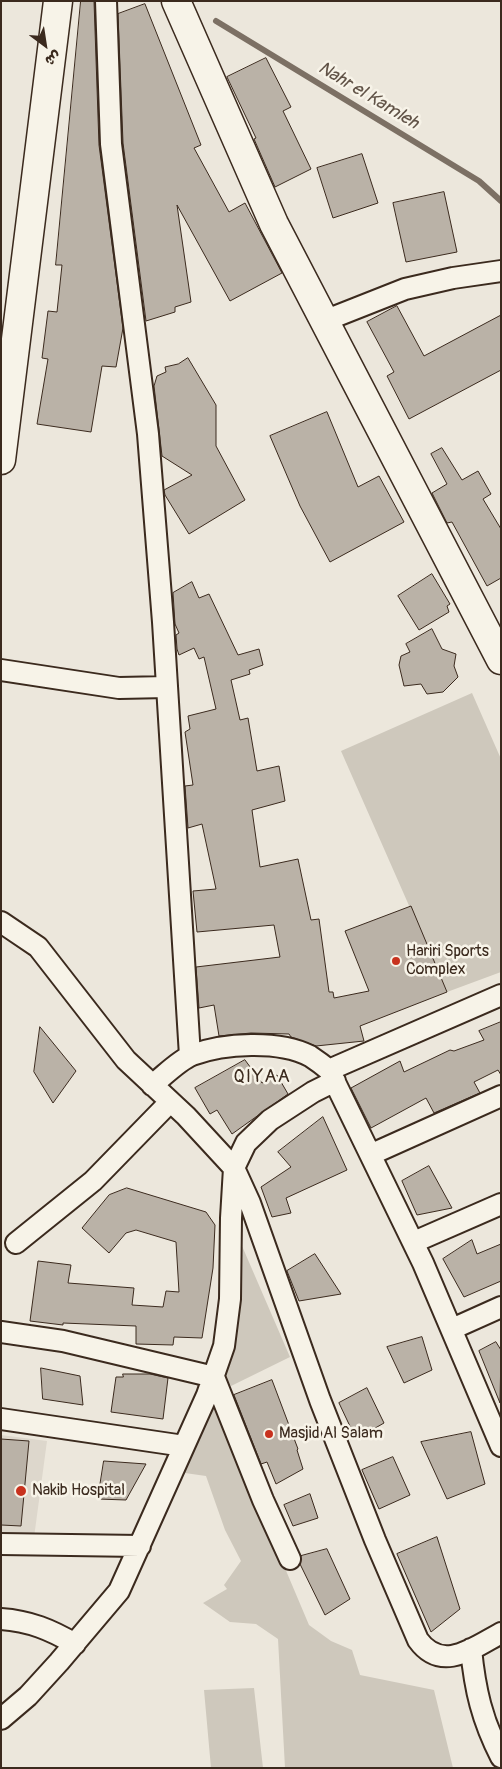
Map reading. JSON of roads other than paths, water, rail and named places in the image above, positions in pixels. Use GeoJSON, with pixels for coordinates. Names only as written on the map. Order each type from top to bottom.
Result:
{"type":"FeatureCollection","features":[{"type":"Feature","properties":{"kind":"main road"},"geometry":{"type":"LineString","coordinates":[[1,460],[58,1]]}},
{"type":"Feature","properties":{"kind":"main road"},"geometry":{"type":"LineString","coordinates":[[176,1],[266,208],[501,660]]}},
{"type":"Feature","properties":{"kind":"main road"},"geometry":{"type":"LineString","coordinates":[[185,1],[190,30]]}},
{"type":"Feature","properties":{"kind":"street"},"geometry":{"type":"LineString","coordinates":[[106,1],[111,144],[148,434],[190,1056]]}},
{"type":"Feature","properties":{"kind":"street"},"geometry":{"type":"LineString","coordinates":[[324,321],[405,289],[501,270]]}},
{"type":"Feature","properties":{"kind":"street"},"geometry":{"type":"LineString","coordinates":[[1,670],[119,688],[166,687]]}},
{"type":"Feature","properties":{"kind":"street"},"geometry":{"type":"LineString","coordinates":[[1,922],[30,941],[45,955],[126,1060],[186,1116],[234,1168],[250,1203],[320,1400],[355,1491],[418,1640],[426,1652],[433,1656],[447,1656],[471,1649],[501,1633]]}},
{"type":"Feature","properties":{"kind":"street"},"geometry":{"type":"LineString","coordinates":[[1,1720],[28,1696],[119,1591],[214,1377],[224,1346],[230,1300],[234,1168],[246,1143],[270,1120],[313,1092],[332,1075],[501,995]]}},
{"type":"Feature","properties":{"kind":"street"},"geometry":{"type":"LineString","coordinates":[[152,1086],[190,1056],[230,1045],[278,1048],[310,1056],[332,1075],[372,1154],[414,1242],[452,1329],[496,1417],[501,1446]]}},
{"type":"Feature","properties":{"kind":"street"},"geometry":{"type":"LineString","coordinates":[[372,1154],[501,1096]]}},
{"type":"Feature","properties":{"kind":"street"},"geometry":{"type":"LineString","coordinates":[[16,1243],[94,1181],[170,1103]]}},
{"type":"Feature","properties":{"kind":"street"},"geometry":{"type":"LineString","coordinates":[[414,1242],[501,1204]]}},
{"type":"Feature","properties":{"kind":"street"},"geometry":{"type":"LineString","coordinates":[[452,1329],[501,1307]]}},
{"type":"Feature","properties":{"kind":"street"},"geometry":{"type":"LineString","coordinates":[[1,1332],[63,1341],[214,1377]]}},
{"type":"Feature","properties":{"kind":"street"},"geometry":{"type":"LineString","coordinates":[[214,1377],[263,1500],[290,1559]]}},
{"type":"Feature","properties":{"kind":"street"},"geometry":{"type":"LineString","coordinates":[[1,1419],[184,1446]]}},
{"type":"Feature","properties":{"kind":"street"},"geometry":{"type":"LineString","coordinates":[[1,1544],[140,1546]]}},
{"type":"Feature","properties":{"kind":"street"},"geometry":{"type":"LineString","coordinates":[[1,1619],[20,1620],[49,1628],[75,1644]]}},
{"type":"Feature","properties":{"kind":"street"},"geometry":{"type":"LineString","coordinates":[[471,1649],[478,1699],[486,1726],[501,1757]]}},
{"type":"Feature","properties":{"kind":"waterway","name":"Nahr el Kamleh"},"geometry":{"type":"LineString","coordinates":[[216,21],[479,181],[501,201]]}},
{"type":"Feature","properties":{"kind":"place","name":"Hariri Sports Complex"},"geometry":{"type":"Point","coordinates":[396,961]}},
{"type":"Feature","properties":{"kind":"place","name":"Masjid Al Salam"},"geometry":{"type":"Point","coordinates":[269,1434]}},
{"type":"Feature","properties":{"kind":"place","name":"Nakib Hospital"},"geometry":{"type":"Point","coordinates":[21,1491]}},
{"type":"Feature","properties":{"kind":"district","name":"QIYAA"},"geometry":{"type":"Point","coordinates":[262,1077]}}]}
